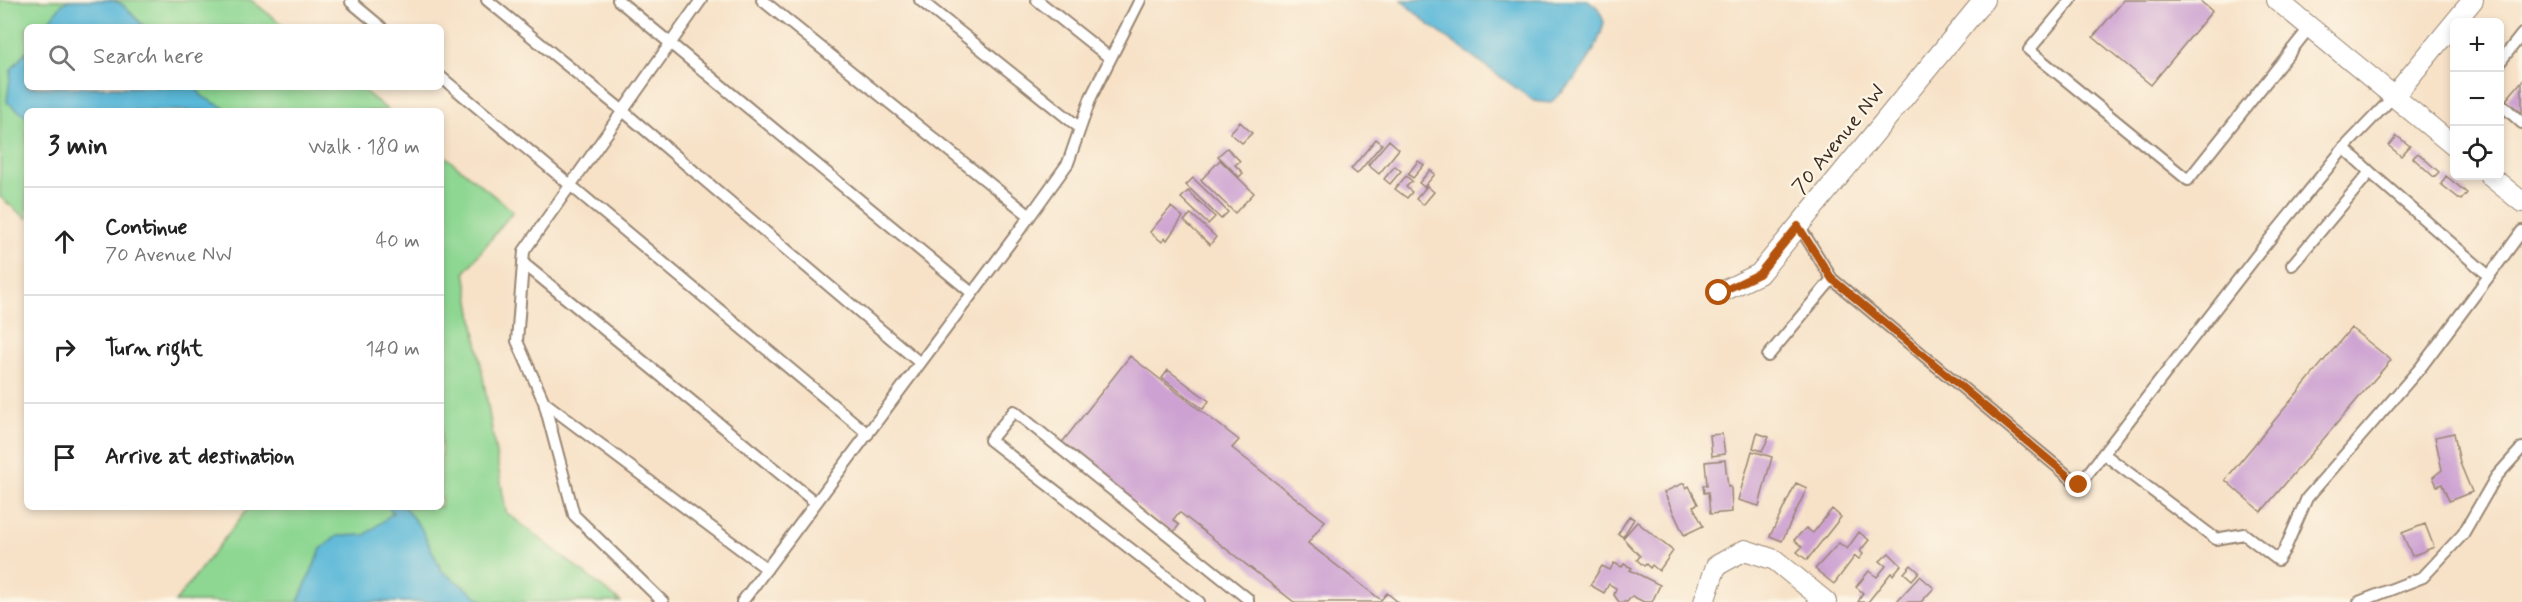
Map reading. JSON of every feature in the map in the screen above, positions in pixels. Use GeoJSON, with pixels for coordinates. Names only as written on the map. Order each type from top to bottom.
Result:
{"type":"FeatureCollection","features":[{"type":"Feature","properties":{"kind":"street","name":"70 Avenue NW"},"geometry":{"type":"LineString","coordinates":[[1719,293],[1759,274],[1984,0]]}},
{"type":"Feature","properties":{"kind":"street"},"geometry":{"type":"LineString","coordinates":[[2277,0],[2450,143]]}},
{"type":"Feature","properties":{"kind":"street"},"geometry":{"type":"LineString","coordinates":[[2394,96],[2473,0]]}},
{"type":"Feature","properties":{"kind":"street"},"geometry":{"type":"LineString","coordinates":[[2495,180],[2522,202]]}},
{"type":"Feature","properties":{"kind":"street"},"geometry":{"type":"LineString","coordinates":[[1704,602],[1716,566],[1744,550],[1775,560],[1826,602]]}},
{"type":"Feature","properties":{"kind":"lane"},"geometry":{"type":"LineString","coordinates":[[353,0],[351,2],[377,24]]}},
{"type":"Feature","properties":{"kind":"lane"},"geometry":{"type":"LineString","coordinates":[[487,0],[623,111],[920,363]]}},
{"type":"Feature","properties":{"kind":"lane"},"geometry":{"type":"LineString","coordinates":[[618,0],[972,293]]}},
{"type":"Feature","properties":{"kind":"lane"},"geometry":{"type":"LineString","coordinates":[[663,602],[574,515],[544,402],[517,341],[524,251],[701,0]]}},
{"type":"Feature","properties":{"kind":"lane"},"geometry":{"type":"LineString","coordinates":[[762,0],[1030,216]]}},
{"type":"Feature","properties":{"kind":"lane"},"geometry":{"type":"LineString","coordinates":[[920,0],[1080,128]]}},
{"type":"Feature","properties":{"kind":"lane"},"geometry":{"type":"LineString","coordinates":[[1037,0],[1110,58]]}},
{"type":"Feature","properties":{"kind":"lane"},"geometry":{"type":"LineString","coordinates":[[742,602],[1068,163],[1091,97],[1140,0]]}},
{"type":"Feature","properties":{"kind":"lane"},"geometry":{"type":"LineString","coordinates":[[2071,0],[2029,50],[2188,180],[2310,27]]}},
{"type":"Feature","properties":{"kind":"lane"},"geometry":{"type":"LineString","coordinates":[[2504,56],[2522,34]]}},
{"type":"Feature","properties":{"kind":"lane"},"geometry":{"type":"LineString","coordinates":[[444,80],[868,434]]}},
{"type":"Feature","properties":{"kind":"lane"},"geometry":{"type":"LineString","coordinates":[[1798,226],[1832,279],[2079,485],[2260,250],[2344,148],[2394,96]]}},
{"type":"Feature","properties":{"kind":"lane"},"geometry":{"type":"LineString","coordinates":[[2504,107],[2522,123]]}},
{"type":"Feature","properties":{"kind":"lane"},"geometry":{"type":"LineString","coordinates":[[2344,148],[2489,276]]}},
{"type":"Feature","properties":{"kind":"lane"},"geometry":{"type":"LineString","coordinates":[[2292,265],[2370,172]]}},
{"type":"Feature","properties":{"kind":"lane"},"geometry":{"type":"LineString","coordinates":[[2103,454],[2216,539],[2244,534],[2278,560],[2307,498],[2421,367],[2522,231]]}},
{"type":"Feature","properties":{"kind":"lane"},"geometry":{"type":"LineString","coordinates":[[523,263],[816,503]]}},
{"type":"Feature","properties":{"kind":"lane"},"geometry":{"type":"LineString","coordinates":[[1768,356],[1832,279]]}},
{"type":"Feature","properties":{"kind":"lane"},"geometry":{"type":"LineString","coordinates":[[544,402],[767,569]]}},
{"type":"Feature","properties":{"kind":"lane"},"geometry":{"type":"LineString","coordinates":[[1199,602],[990,440],[1014,411],[1248,599],[1248,602]]}},
{"type":"Feature","properties":{"kind":"lane"},"geometry":{"type":"LineString","coordinates":[[2359,602],[2423,577],[2463,534],[2496,477],[2522,448]]}},
{"type":"Feature","properties":{"kind":"green space"},"geometry":{"type":"Polygon","coordinates":[[[0,0],[251,0],[281,24],[24,24],[24,90],[363,90],[385,108],[24,108],[24,217],[0,197],[0,0]]]}},
{"type":"Feature","properties":{"kind":"green space"},"geometry":{"type":"Polygon","coordinates":[[[444,155],[513,211],[465,272],[506,512],[621,602],[175,602],[247,510],[444,510],[444,155]]]}},
{"type":"Feature","properties":{"kind":"water"},"geometry":{"type":"Polygon","coordinates":[[[69,0],[112,0],[122,4],[142,24],[46,24],[62,4],[69,0]]]}},
{"type":"Feature","properties":{"kind":"water"},"geometry":{"type":"Polygon","coordinates":[[[1401,0],[1588,0],[1598,8],[1604,22],[1601,34],[1584,67],[1550,103],[1534,101],[1428,24],[1401,0]]]}},
{"type":"Feature","properties":{"kind":"water"},"geometry":{"type":"Polygon","coordinates":[[[24,54],[24,90],[197,90],[203,97],[224,108],[24,108],[24,115],[7,102],[11,70],[24,54]]]}},
{"type":"Feature","properties":{"kind":"water"},"geometry":{"type":"Polygon","coordinates":[[[390,510],[406,510],[421,528],[442,571],[485,602],[298,602],[321,549],[337,536],[365,535],[393,513],[390,510]]]}},
{"type":"Feature","properties":{"kind":"building"},"geometry":{"type":"Polygon","coordinates":[[[2124,0],[2199,0],[2212,11],[2151,85],[2093,37],[2124,0]]]}},
{"type":"Feature","properties":{"kind":"building"},"geometry":{"type":"Polygon","coordinates":[[[2522,81],[2522,113],[2506,100],[2522,81]]]}},
{"type":"Feature","properties":{"kind":"building"},"geometry":{"type":"Polygon","coordinates":[[[1240,122],[1252,133],[1242,143],[1230,133],[1240,122]]]}},
{"type":"Feature","properties":{"kind":"building"},"geometry":{"type":"Polygon","coordinates":[[[2397,136],[2410,146],[2401,156],[2389,146],[2397,136]]]}},
{"type":"Feature","properties":{"kind":"building"},"geometry":{"type":"Polygon","coordinates":[[[1376,139],[1382,144],[1357,174],[1351,169],[1376,139]]]}},
{"type":"Feature","properties":{"kind":"building"},"geometry":{"type":"Polygon","coordinates":[[[1389,140],[1399,149],[1379,174],[1368,165],[1389,140]]]}},
{"type":"Feature","properties":{"kind":"building"},"geometry":{"type":"Polygon","coordinates":[[[1227,148],[1240,161],[1235,165],[1243,173],[1239,177],[1218,156],[1227,148]]]}},
{"type":"Feature","properties":{"kind":"building"},"geometry":{"type":"Polygon","coordinates":[[[2418,153],[2439,172],[2434,177],[2413,158],[2418,153]]]}},
{"type":"Feature","properties":{"kind":"building"},"geometry":{"type":"Polygon","coordinates":[[[1220,160],[1254,193],[1235,213],[1201,180],[1220,160]]]}},
{"type":"Feature","properties":{"kind":"building"},"geometry":{"type":"Polygon","coordinates":[[[1418,161],[1424,165],[1413,178],[1408,174],[1418,161]]]}},
{"type":"Feature","properties":{"kind":"building"},"geometry":{"type":"Polygon","coordinates":[[[1395,166],[1401,171],[1390,184],[1384,179],[1395,166]]]}},
{"type":"Feature","properties":{"kind":"building"},"geometry":{"type":"Polygon","coordinates":[[[1430,170],[1435,174],[1424,187],[1419,183],[1430,170]]]}},
{"type":"Feature","properties":{"kind":"building"},"geometry":{"type":"Polygon","coordinates":[[[1406,176],[1412,181],[1406,187],[1412,192],[1407,198],[1395,189],[1406,176]]]}},
{"type":"Feature","properties":{"kind":"building"},"geometry":{"type":"Polygon","coordinates":[[[2446,176],[2467,193],[2461,200],[2441,184],[2446,176]]]}},
{"type":"Feature","properties":{"kind":"building"},"geometry":{"type":"Polygon","coordinates":[[[1193,178],[1228,212],[1221,219],[1186,185],[1193,178]]]}},
{"type":"Feature","properties":{"kind":"building"},"geometry":{"type":"Polygon","coordinates":[[[1427,186],[1434,192],[1423,205],[1416,199],[1427,186]]]}},
{"type":"Feature","properties":{"kind":"building"},"geometry":{"type":"Polygon","coordinates":[[[1188,191],[1215,217],[1208,224],[1181,198],[1188,191]]]}},
{"type":"Feature","properties":{"kind":"building"},"geometry":{"type":"Polygon","coordinates":[[[1171,207],[1183,217],[1167,240],[1165,238],[1162,242],[1150,232],[1171,207]]]}},
{"type":"Feature","properties":{"kind":"building"},"geometry":{"type":"Polygon","coordinates":[[[1191,214],[1216,237],[1210,245],[1184,221],[1191,214]]]}},
{"type":"Feature","properties":{"kind":"building"},"geometry":{"type":"Polygon","coordinates":[[[2351,328],[2391,360],[2261,512],[2225,480],[2351,328]]]}},
{"type":"Feature","properties":{"kind":"building"},"geometry":{"type":"Polygon","coordinates":[[[1130,356],[1239,440],[1232,448],[1325,521],[1308,543],[1381,600],[1387,593],[1398,602],[1294,602],[1179,512],[1173,520],[1179,525],[1173,533],[1060,445],[1130,356]]]}},
{"type":"Feature","properties":{"kind":"building"},"geometry":{"type":"Polygon","coordinates":[[[1168,370],[1209,401],[1203,409],[1162,378],[1168,370]]]}},
{"type":"Feature","properties":{"kind":"building"},"geometry":{"type":"Polygon","coordinates":[[[1757,433],[1769,437],[1762,451],[1753,448],[1757,433]]]}},
{"type":"Feature","properties":{"kind":"building"},"geometry":{"type":"Polygon","coordinates":[[[2454,433],[2460,463],[2472,492],[2449,501],[2442,484],[2437,486],[2433,477],[2442,470],[2435,437],[2454,433]]]}},
{"type":"Feature","properties":{"kind":"building"},"geometry":{"type":"Polygon","coordinates":[[[1722,434],[1725,454],[1712,456],[1710,435],[1722,434]]]}},
{"type":"Feature","properties":{"kind":"building"},"geometry":{"type":"Polygon","coordinates":[[[1752,451],[1772,457],[1759,506],[1738,500],[1752,451]]]}},
{"type":"Feature","properties":{"kind":"building"},"geometry":{"type":"Polygon","coordinates":[[[1725,460],[1728,487],[1731,487],[1732,512],[1710,514],[1708,492],[1704,493],[1703,485],[1707,485],[1705,462],[1725,460]]]}},
{"type":"Feature","properties":{"kind":"building"},"geometry":{"type":"Polygon","coordinates":[[[1684,483],[1686,488],[1689,486],[1698,504],[1693,506],[1703,526],[1684,535],[1664,492],[1684,483]]]}},
{"type":"Feature","properties":{"kind":"building"},"geometry":{"type":"Polygon","coordinates":[[[1796,483],[1807,488],[1782,541],[1770,536],[1796,483]]]}},
{"type":"Feature","properties":{"kind":"building"},"geometry":{"type":"Polygon","coordinates":[[[1832,509],[1841,517],[1807,560],[1797,552],[1802,547],[1794,540],[1806,528],[1813,533],[1832,509]]]}},
{"type":"Feature","properties":{"kind":"building"},"geometry":{"type":"Polygon","coordinates":[[[1629,516],[1634,519],[1623,537],[1618,534],[1629,516]]]}},
{"type":"Feature","properties":{"kind":"building"},"geometry":{"type":"Polygon","coordinates":[[[1637,522],[1673,551],[1659,571],[1652,565],[1650,568],[1646,564],[1644,566],[1637,560],[1640,556],[1623,538],[1637,522]]]}},
{"type":"Feature","properties":{"kind":"building"},"geometry":{"type":"Polygon","coordinates":[[[2425,524],[2434,547],[2412,556],[2402,533],[2425,524]]]}},
{"type":"Feature","properties":{"kind":"building"},"geometry":{"type":"Polygon","coordinates":[[[1859,532],[1869,540],[1860,551],[1863,554],[1859,559],[1855,556],[1834,584],[1815,569],[1839,543],[1847,549],[1859,532]]]}},
{"type":"Feature","properties":{"kind":"building"},"geometry":{"type":"Polygon","coordinates":[[[1889,553],[1901,565],[1893,575],[1891,573],[1868,602],[1858,602],[1863,593],[1856,587],[1869,571],[1877,577],[1886,566],[1880,561],[1889,553]]]}},
{"type":"Feature","properties":{"kind":"building"},"geometry":{"type":"Polygon","coordinates":[[[1614,563],[1622,567],[1624,564],[1632,568],[1630,570],[1660,585],[1652,602],[1644,602],[1632,596],[1627,602],[1619,602],[1614,595],[1616,588],[1609,584],[1604,593],[1590,585],[1602,566],[1610,570],[1614,563]]]}},
{"type":"Feature","properties":{"kind":"building"},"geometry":{"type":"Polygon","coordinates":[[[1911,565],[1919,572],[1912,580],[1904,573],[1911,565]]]}},
{"type":"Feature","properties":{"kind":"building"},"geometry":{"type":"Polygon","coordinates":[[[1920,576],[1934,588],[1921,602],[1896,602],[1920,576]]]}},
{"type":"Feature","properties":{"kind":"route"},"geometry":{"type":"LineString","coordinates":[[1719,293],[1759,274],[1798,226],[1832,279],[2079,485]]}}]}
